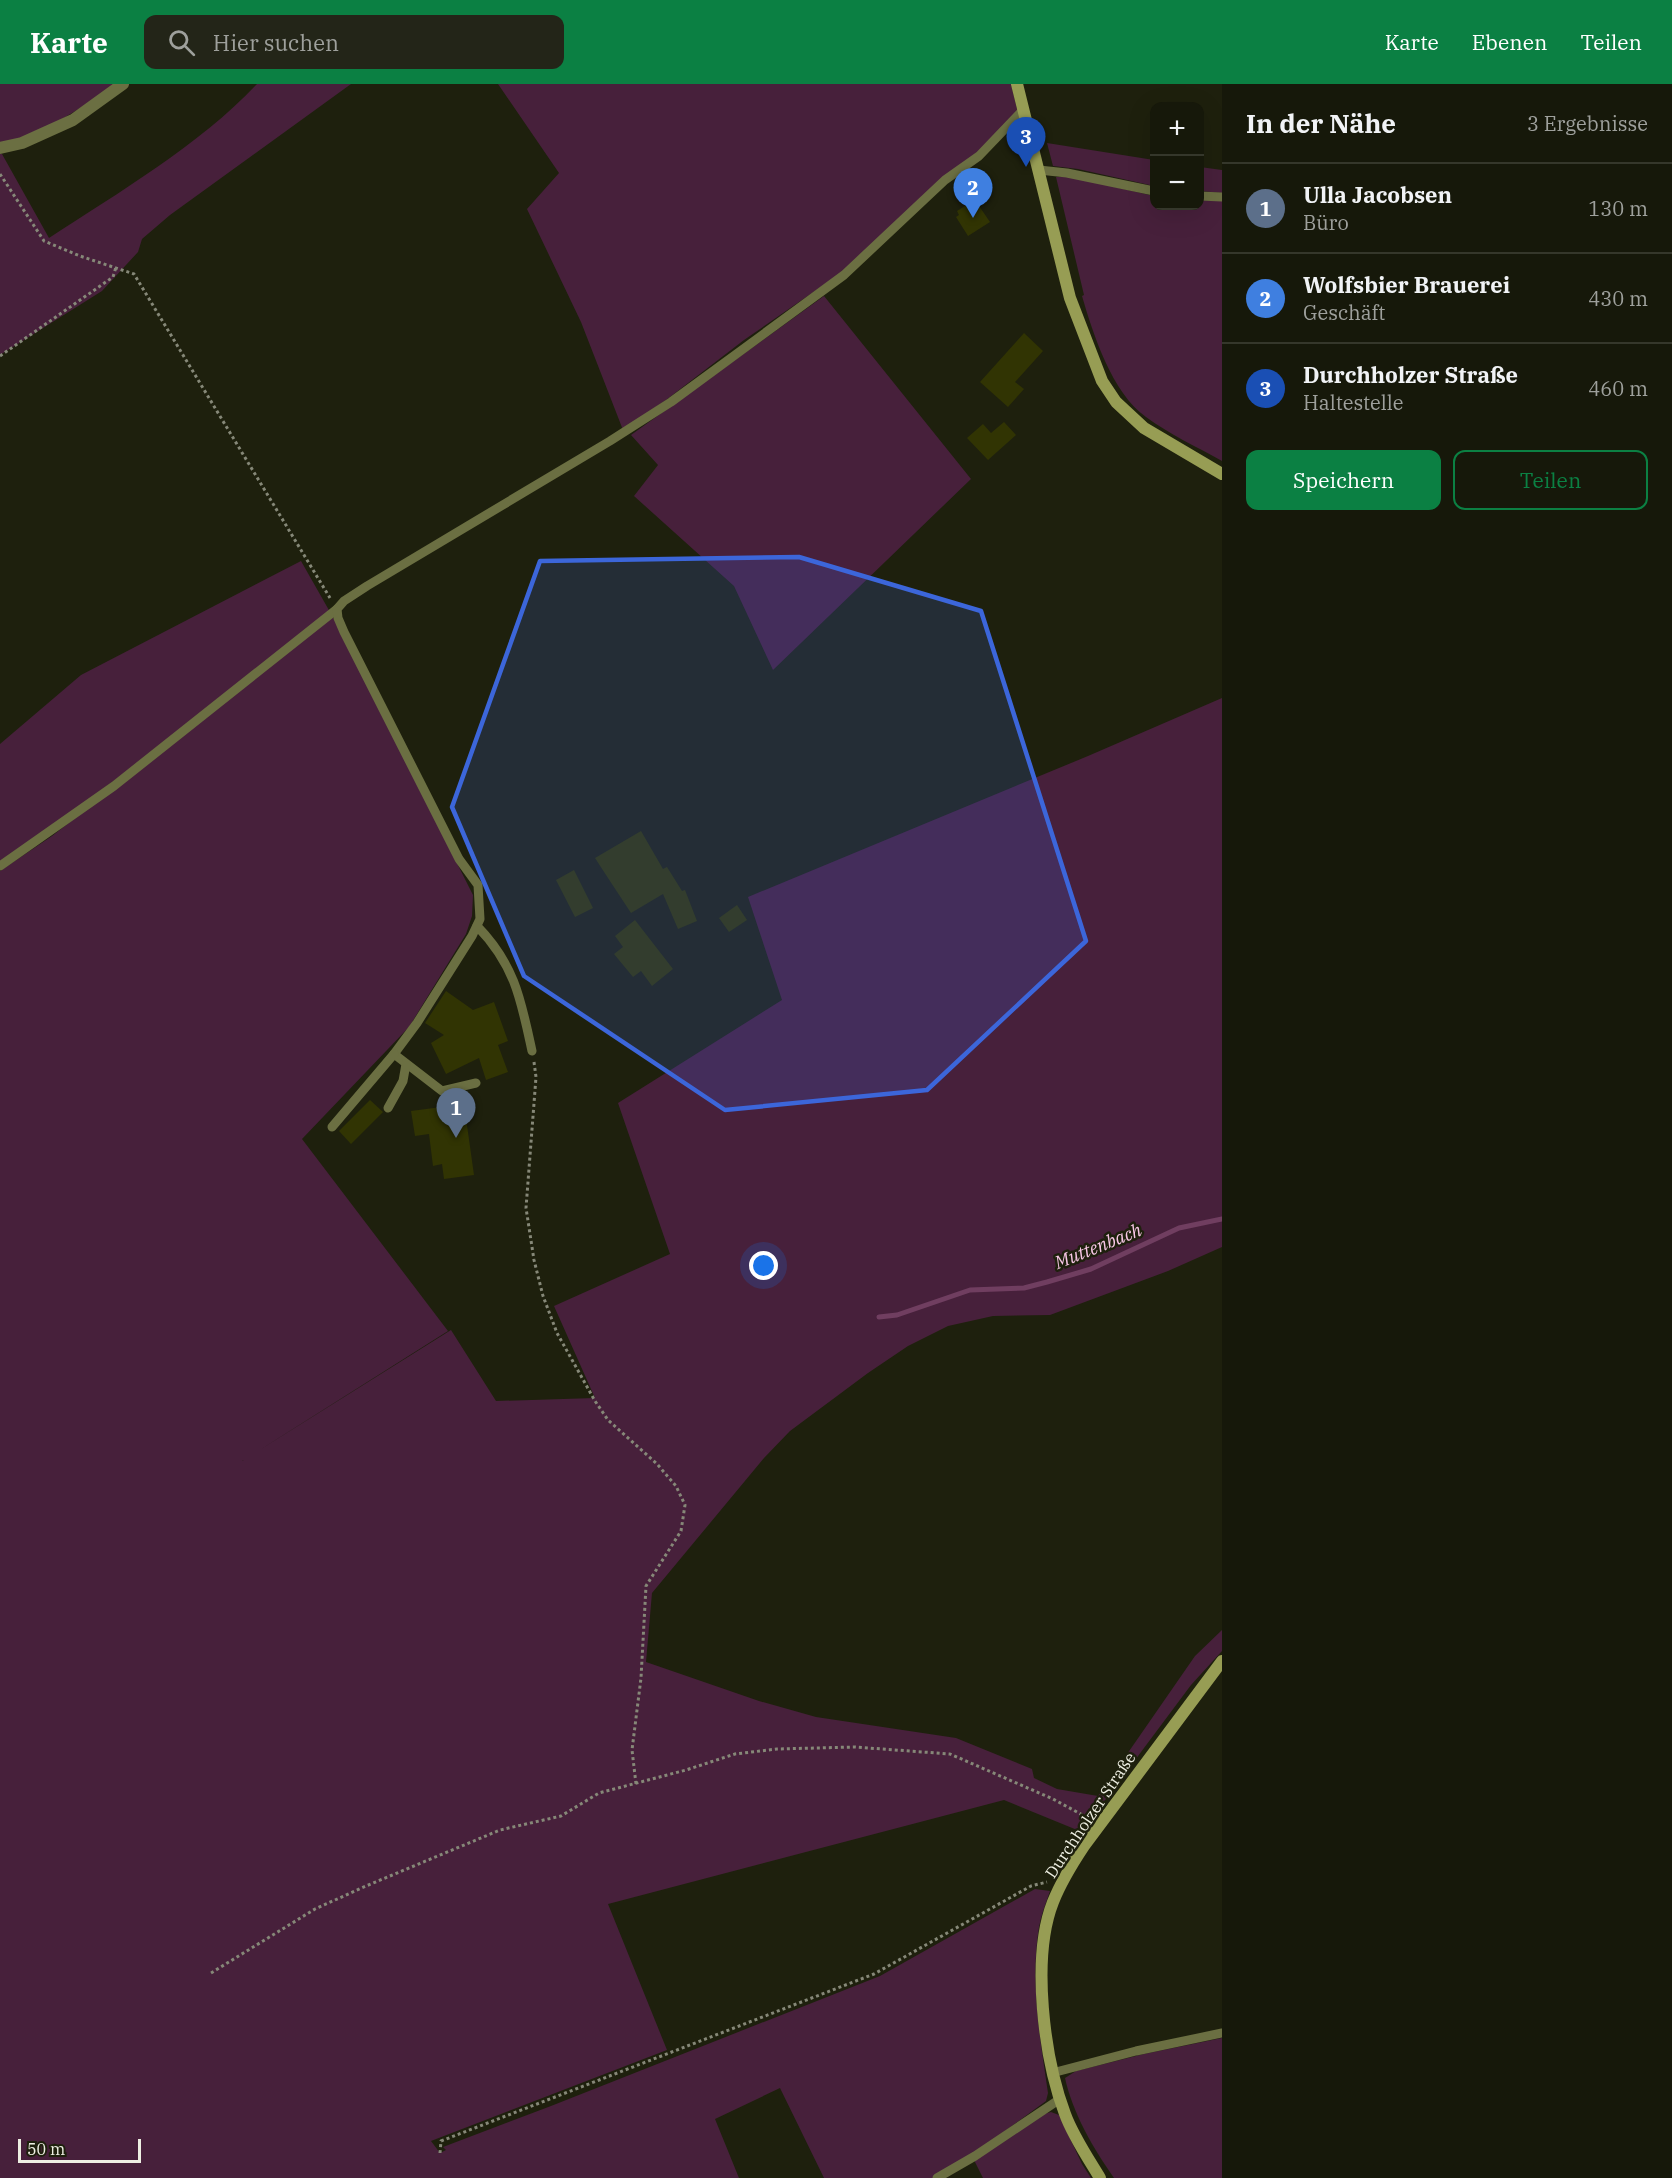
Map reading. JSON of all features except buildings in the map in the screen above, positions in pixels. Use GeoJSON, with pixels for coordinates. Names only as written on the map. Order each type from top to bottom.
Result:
{"type":"FeatureCollection","features":[{"type":"Feature","properties":{"kind":"main road"},"geometry":{"type":"LineString","coordinates":[[1017,84],[1070,298],[1102,381],[1116,402],[1144,429],[1222,474]]}},
{"type":"Feature","properties":{"kind":"main road","name":"Durchholzer Straße"},"geometry":{"type":"LineString","coordinates":[[1100,2178],[1066,2116],[1052,2073],[1042,1990],[1045,1928],[1052,1903],[1063,1878],[1100,1824],[1222,1661]]}},
{"type":"Feature","properties":{"kind":"street"},"geometry":{"type":"LineString","coordinates":[[0,148],[22,143],[73,120],[123,84]]}},
{"type":"Feature","properties":{"kind":"lane"},"geometry":{"type":"LineString","coordinates":[[0,866],[114,786],[337,609],[344,600],[610,441],[678,396],[844,275],[945,180],[979,156],[1023,110]]}},
{"type":"Feature","properties":{"kind":"lane"},"geometry":{"type":"LineString","coordinates":[[1039,170],[1068,172],[1150,190]]}},
{"type":"Feature","properties":{"kind":"lane"},"geometry":{"type":"LineString","coordinates":[[1204,196],[1222,197]]}},
{"type":"Feature","properties":{"kind":"lane"},"geometry":{"type":"LineString","coordinates":[[332,1127],[394,1054],[417,1023],[480,919],[478,885],[459,859],[344,632],[337,609]]}},
{"type":"Feature","properties":{"kind":"lane"},"geometry":{"type":"LineString","coordinates":[[477,926],[490,939],[509,967],[522,1005],[532,1051]]}},
{"type":"Feature","properties":{"kind":"lane"},"geometry":{"type":"LineString","coordinates":[[394,1054],[442,1091],[476,1083]]}},
{"type":"Feature","properties":{"kind":"lane"},"geometry":{"type":"LineString","coordinates":[[388,1108],[403,1081],[406,1064]]}},
{"type":"Feature","properties":{"kind":"lane"},"geometry":{"type":"LineString","coordinates":[[1052,2073],[1136,2051],[1222,2033]]}},
{"type":"Feature","properties":{"kind":"lane"},"geometry":{"type":"LineString","coordinates":[[937,2178],[1060,2100]]}},
{"type":"Feature","properties":{"kind":"path"},"geometry":{"type":"LineString","coordinates":[[0,174],[44,241],[134,274],[337,609]]}},
{"type":"Feature","properties":{"kind":"path"},"geometry":{"type":"LineString","coordinates":[[0,356],[113,277],[116,267]]}},
{"type":"Feature","properties":{"kind":"path"},"geometry":{"type":"LineString","coordinates":[[532,1051],[536,1077],[526,1208],[534,1260],[543,1296],[557,1333],[594,1401],[608,1420],[663,1471],[676,1486],[685,1505],[681,1531],[646,1586],[641,1678],[632,1750],[636,1784]]}},
{"type":"Feature","properties":{"kind":"path"},"geometry":{"type":"LineString","coordinates":[[211,1973],[315,1909],[366,1886],[500,1830],[561,1816],[599,1793],[735,1754],[777,1749],[855,1747],[950,1754],[1053,1799],[1100,1824]]}},
{"type":"Feature","properties":{"kind":"path"},"geometry":{"type":"LineString","coordinates":[[440,2153],[441,2141],[874,1974],[1031,1886],[1063,1878]]}},
{"type":"Feature","properties":{"kind":"highlighted area"},"geometry":{"type":"Polygon","coordinates":[[[799,557],[981,611],[1086,941],[927,1090],[725,1110],[524,976],[452,807],[540,561],[799,557]]]}},
{"type":"Feature","properties":{"kind":"shaded area"},"geometry":{"type":"Polygon","coordinates":[[[0,84],[116,84],[46,127],[0,144],[0,84]]]}},
{"type":"Feature","properties":{"kind":"shaded area"},"geometry":{"type":"Polygon","coordinates":[[[257,84],[351,84],[170,215],[142,239],[138,252],[102,291],[0,355],[0,154],[49,238],[158,167],[211,127],[257,84]]]}},
{"type":"Feature","properties":{"kind":"shaded area"},"geometry":{"type":"Polygon","coordinates":[[[498,84],[1011,84],[1018,113],[990,141],[841,273],[744,340],[623,430],[581,322],[527,209],[559,173],[498,84]]]}},
{"type":"Feature","properties":{"kind":"shaded area"},"geometry":{"type":"Polygon","coordinates":[[[1047,143],[1150,159],[1150,185],[1078,169],[1053,166],[1047,143]]]}},
{"type":"Feature","properties":{"kind":"shaded area"},"geometry":{"type":"Polygon","coordinates":[[[1204,168],[1222,170],[1222,193],[1204,191],[1204,168]]]}},
{"type":"Feature","properties":{"kind":"shaded area"},"geometry":{"type":"Polygon","coordinates":[[[1056,177],[1071,177],[1150,195],[1150,210],[1204,210],[1204,200],[1222,201],[1222,461],[1146,417],[1123,393],[1098,345],[1082,296],[1084,295],[1056,177]]]}},
{"type":"Feature","properties":{"kind":"shaded area"},"geometry":{"type":"Polygon","coordinates":[[[824,296],[971,479],[773,670],[734,586],[634,496],[658,465],[631,435],[824,296]]]}},
{"type":"Feature","properties":{"kind":"shaded area"},"geometry":{"type":"Polygon","coordinates":[[[301,561],[330,612],[126,771],[0,862],[0,744],[81,675],[301,561]]]}},
{"type":"Feature","properties":{"kind":"shaded area"},"geometry":{"type":"Polygon","coordinates":[[[333,617],[473,895],[472,916],[466,934],[409,1027],[302,1139],[448,1331],[242,1461],[451,1330],[496,1401],[595,1398],[554,1306],[670,1254],[618,1103],[782,1000],[748,897],[1222,698],[1222,1247],[1168,1271],[1050,1315],[993,1316],[948,1326],[908,1346],[868,1373],[790,1431],[764,1458],[652,1593],[646,1662],[759,1701],[816,1717],[956,1738],[1032,1769],[1034,1778],[1057,1789],[1098,1796],[1195,1656],[1222,1630],[1222,1651],[1191,1685],[1100,1807],[1092,1810],[1082,1832],[1004,1800],[608,1904],[667,2050],[431,2141],[440,2153],[446,2150],[443,2147],[880,1976],[1035,1889],[1050,1891],[1039,1927],[1035,1968],[1037,2010],[1048,2093],[1046,2101],[972,2155],[932,2178],[824,2178],[780,2088],[715,2119],[739,2178],[0,2178],[0,871],[52,836],[333,617]]]}},
{"type":"Feature","properties":{"kind":"shaded area"},"geometry":{"type":"Polygon","coordinates":[[[1222,2038],[1222,2178],[1114,2178],[1085,2130],[1073,2105],[1065,2078],[1076,2071],[1222,2038]]]}},
{"type":"Feature","properties":{"kind":"shaded area"},"geometry":{"type":"Polygon","coordinates":[[[1051,2112],[1059,2115],[1091,2178],[983,2178],[974,2160],[1041,2115],[1051,2112]]]}},
{"type":"Feature","properties":{"kind":"waterway","name":"Muttenbach"},"geometry":{"type":"LineString","coordinates":[[879,1317],[897,1315],[970,1290],[1024,1288],[1047,1282],[1091,1269],[1179,1228],[1222,1219]]}},
{"type":"Feature","properties":{"kind":"place","name":"Durchholzer Straße"},"geometry":{"type":"Point","coordinates":[1026,167]}},
{"type":"Feature","properties":{"kind":"place","name":"Wolfsbier Brauerei"},"geometry":{"type":"Point","coordinates":[973,218]}},
{"type":"Feature","properties":{"kind":"place","name":"Ulla Jacobsen"},"geometry":{"type":"Point","coordinates":[456,1138]}}]}
